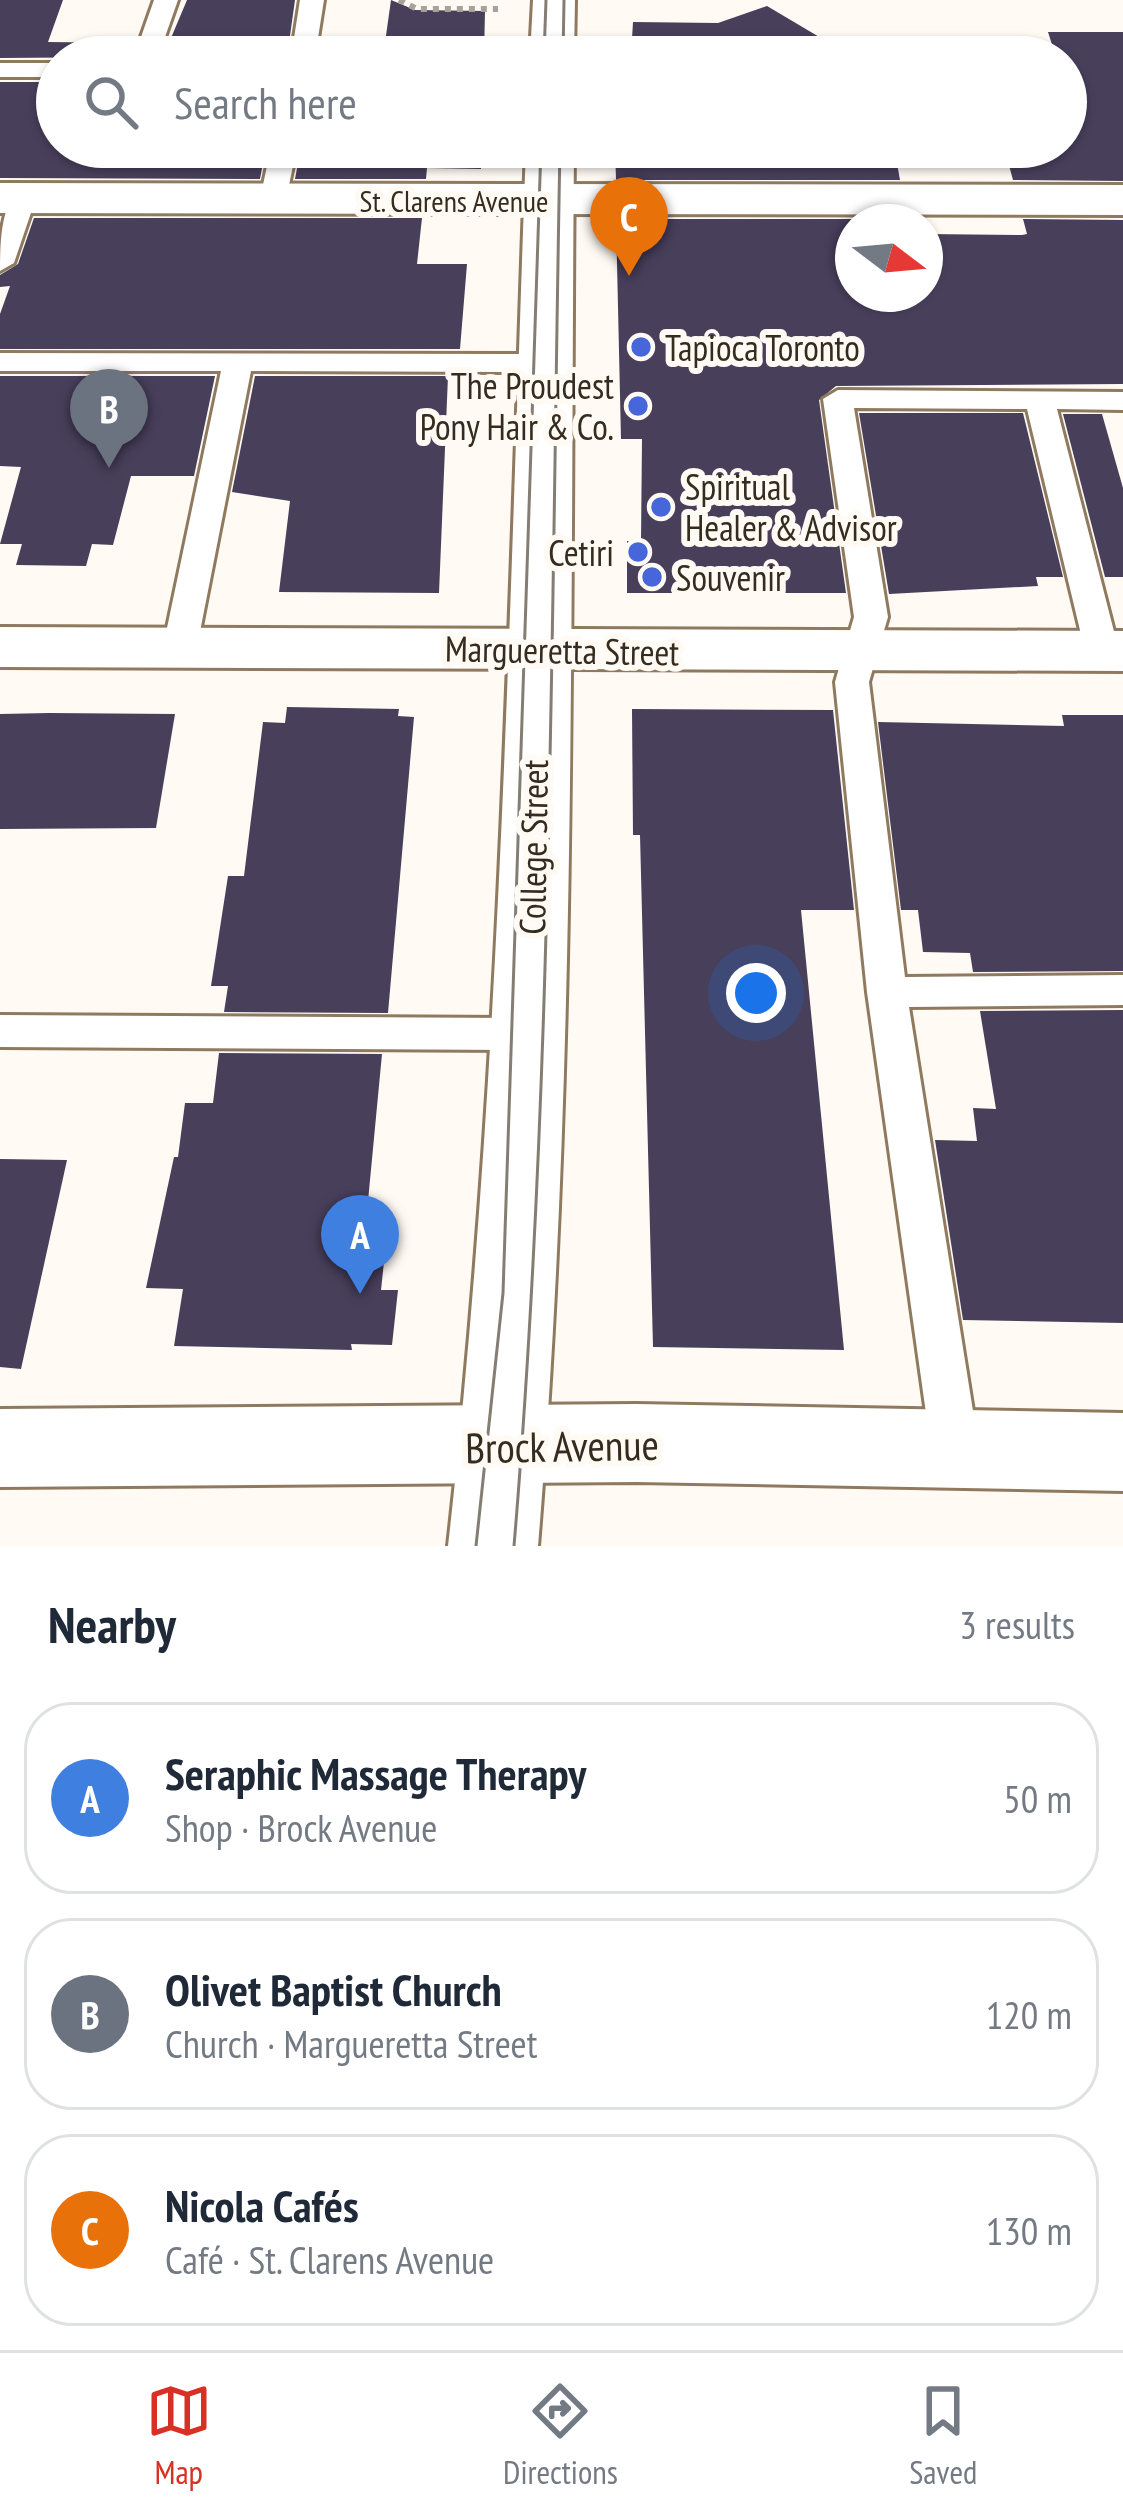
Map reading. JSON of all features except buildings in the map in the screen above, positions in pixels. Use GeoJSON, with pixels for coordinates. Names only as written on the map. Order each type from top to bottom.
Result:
{"type":"FeatureCollection","features":[{"type":"Feature","properties":{"kind":"street"},"geometry":{"type":"LineString","coordinates":[[553,36],[554,0]]}},
{"type":"Feature","properties":{"kind":"street","name":"St. Clarens Avenue"},"geometry":{"type":"LineString","coordinates":[[11,198],[273,200],[549,174],[1123,200]]}},
{"type":"Feature","properties":{"kind":"street","name":"College Street"},"geometry":{"type":"LineString","coordinates":[[493,1546],[518,1300],[529,1034],[549,174]]}},
{"type":"Feature","properties":{"kind":"street","name":"Margueretta Street"},"geometry":{"type":"LineString","coordinates":[[0,646],[1112,651]]}},
{"type":"Feature","properties":{"kind":"street","name":"Brock Avenue"},"geometry":{"type":"LineString","coordinates":[[0,1448],[636,1443],[1123,1452]]}},
{"type":"Feature","properties":{"kind":"lane"},"geometry":{"type":"LineString","coordinates":[[153,36],[166,0]]}},
{"type":"Feature","properties":{"kind":"lane"},"geometry":{"type":"LineString","coordinates":[[306,36],[312,0]]}},
{"type":"Feature","properties":{"kind":"lane"},"geometry":{"type":"LineString","coordinates":[[0,70],[36,70]]}},
{"type":"Feature","properties":{"kind":"lane"},"geometry":{"type":"LineString","coordinates":[[273,200],[280,168]]}},
{"type":"Feature","properties":{"kind":"lane"},"geometry":{"type":"LineString","coordinates":[[0,263],[11,198]]}},
{"type":"Feature","properties":{"kind":"lane"},"geometry":{"type":"LineString","coordinates":[[0,362],[544,363]]}},
{"type":"Feature","properties":{"kind":"lane"},"geometry":{"type":"LineString","coordinates":[[181,647],[238,362]]}},
{"type":"Feature","properties":{"kind":"lane"},"geometry":{"type":"LineString","coordinates":[[955,1449],[887,992],[851,682],[872,617],[838,399],[1123,401]]}},
{"type":"Feature","properties":{"kind":"lane"},"geometry":{"type":"LineString","coordinates":[[1040,401],[1112,651]]}},
{"type":"Feature","properties":{"kind":"lane"},"geometry":{"type":"LineString","coordinates":[[887,992],[1123,990]]}},
{"type":"Feature","properties":{"kind":"lane"},"geometry":{"type":"LineString","coordinates":[[0,1031],[529,1034]]}},
{"type":"Feature","properties":{"kind":"path"},"geometry":{"type":"LineString","coordinates":[[399,0],[417,9],[498,9]]}},
{"type":"Feature","properties":{"kind":"tram line"},"geometry":{"type":"LineString","coordinates":[[545,36],[546,0]]}},
{"type":"Feature","properties":{"kind":"tram line"},"geometry":{"type":"LineString","coordinates":[[563,36],[564,0]]}},
{"type":"Feature","properties":{"kind":"tram line"},"geometry":{"type":"LineString","coordinates":[[476,1546],[503,1293],[540,168]]}},
{"type":"Feature","properties":{"kind":"tram line"},"geometry":{"type":"LineString","coordinates":[[514,1546],[543,1022],[560,168]]}},
{"type":"Feature","properties":{"kind":"place","name":"Nicola Cafés"},"geometry":{"type":"Point","coordinates":[629,276]}},
{"type":"Feature","properties":{"kind":"place","name":"Tapioca Toronto"},"geometry":{"type":"Point","coordinates":[641,347]}},
{"type":"Feature","properties":{"kind":"place","name":"The Proudest Pony Hair & Co."},"geometry":{"type":"Point","coordinates":[638,406]}},
{"type":"Feature","properties":{"kind":"place","name":"Olivet Baptist Church"},"geometry":{"type":"Point","coordinates":[109,468]}},
{"type":"Feature","properties":{"kind":"place","name":"Spiritual Healer & Advisor"},"geometry":{"type":"Point","coordinates":[661,507]}},
{"type":"Feature","properties":{"kind":"place","name":"Cetiri"},"geometry":{"type":"Point","coordinates":[638,552]}},
{"type":"Feature","properties":{"kind":"place","name":"Souvenir"},"geometry":{"type":"Point","coordinates":[652,577]}},
{"type":"Feature","properties":{"kind":"place","name":"Seraphic Massage Therapy"},"geometry":{"type":"Point","coordinates":[360,1294]}}]}
